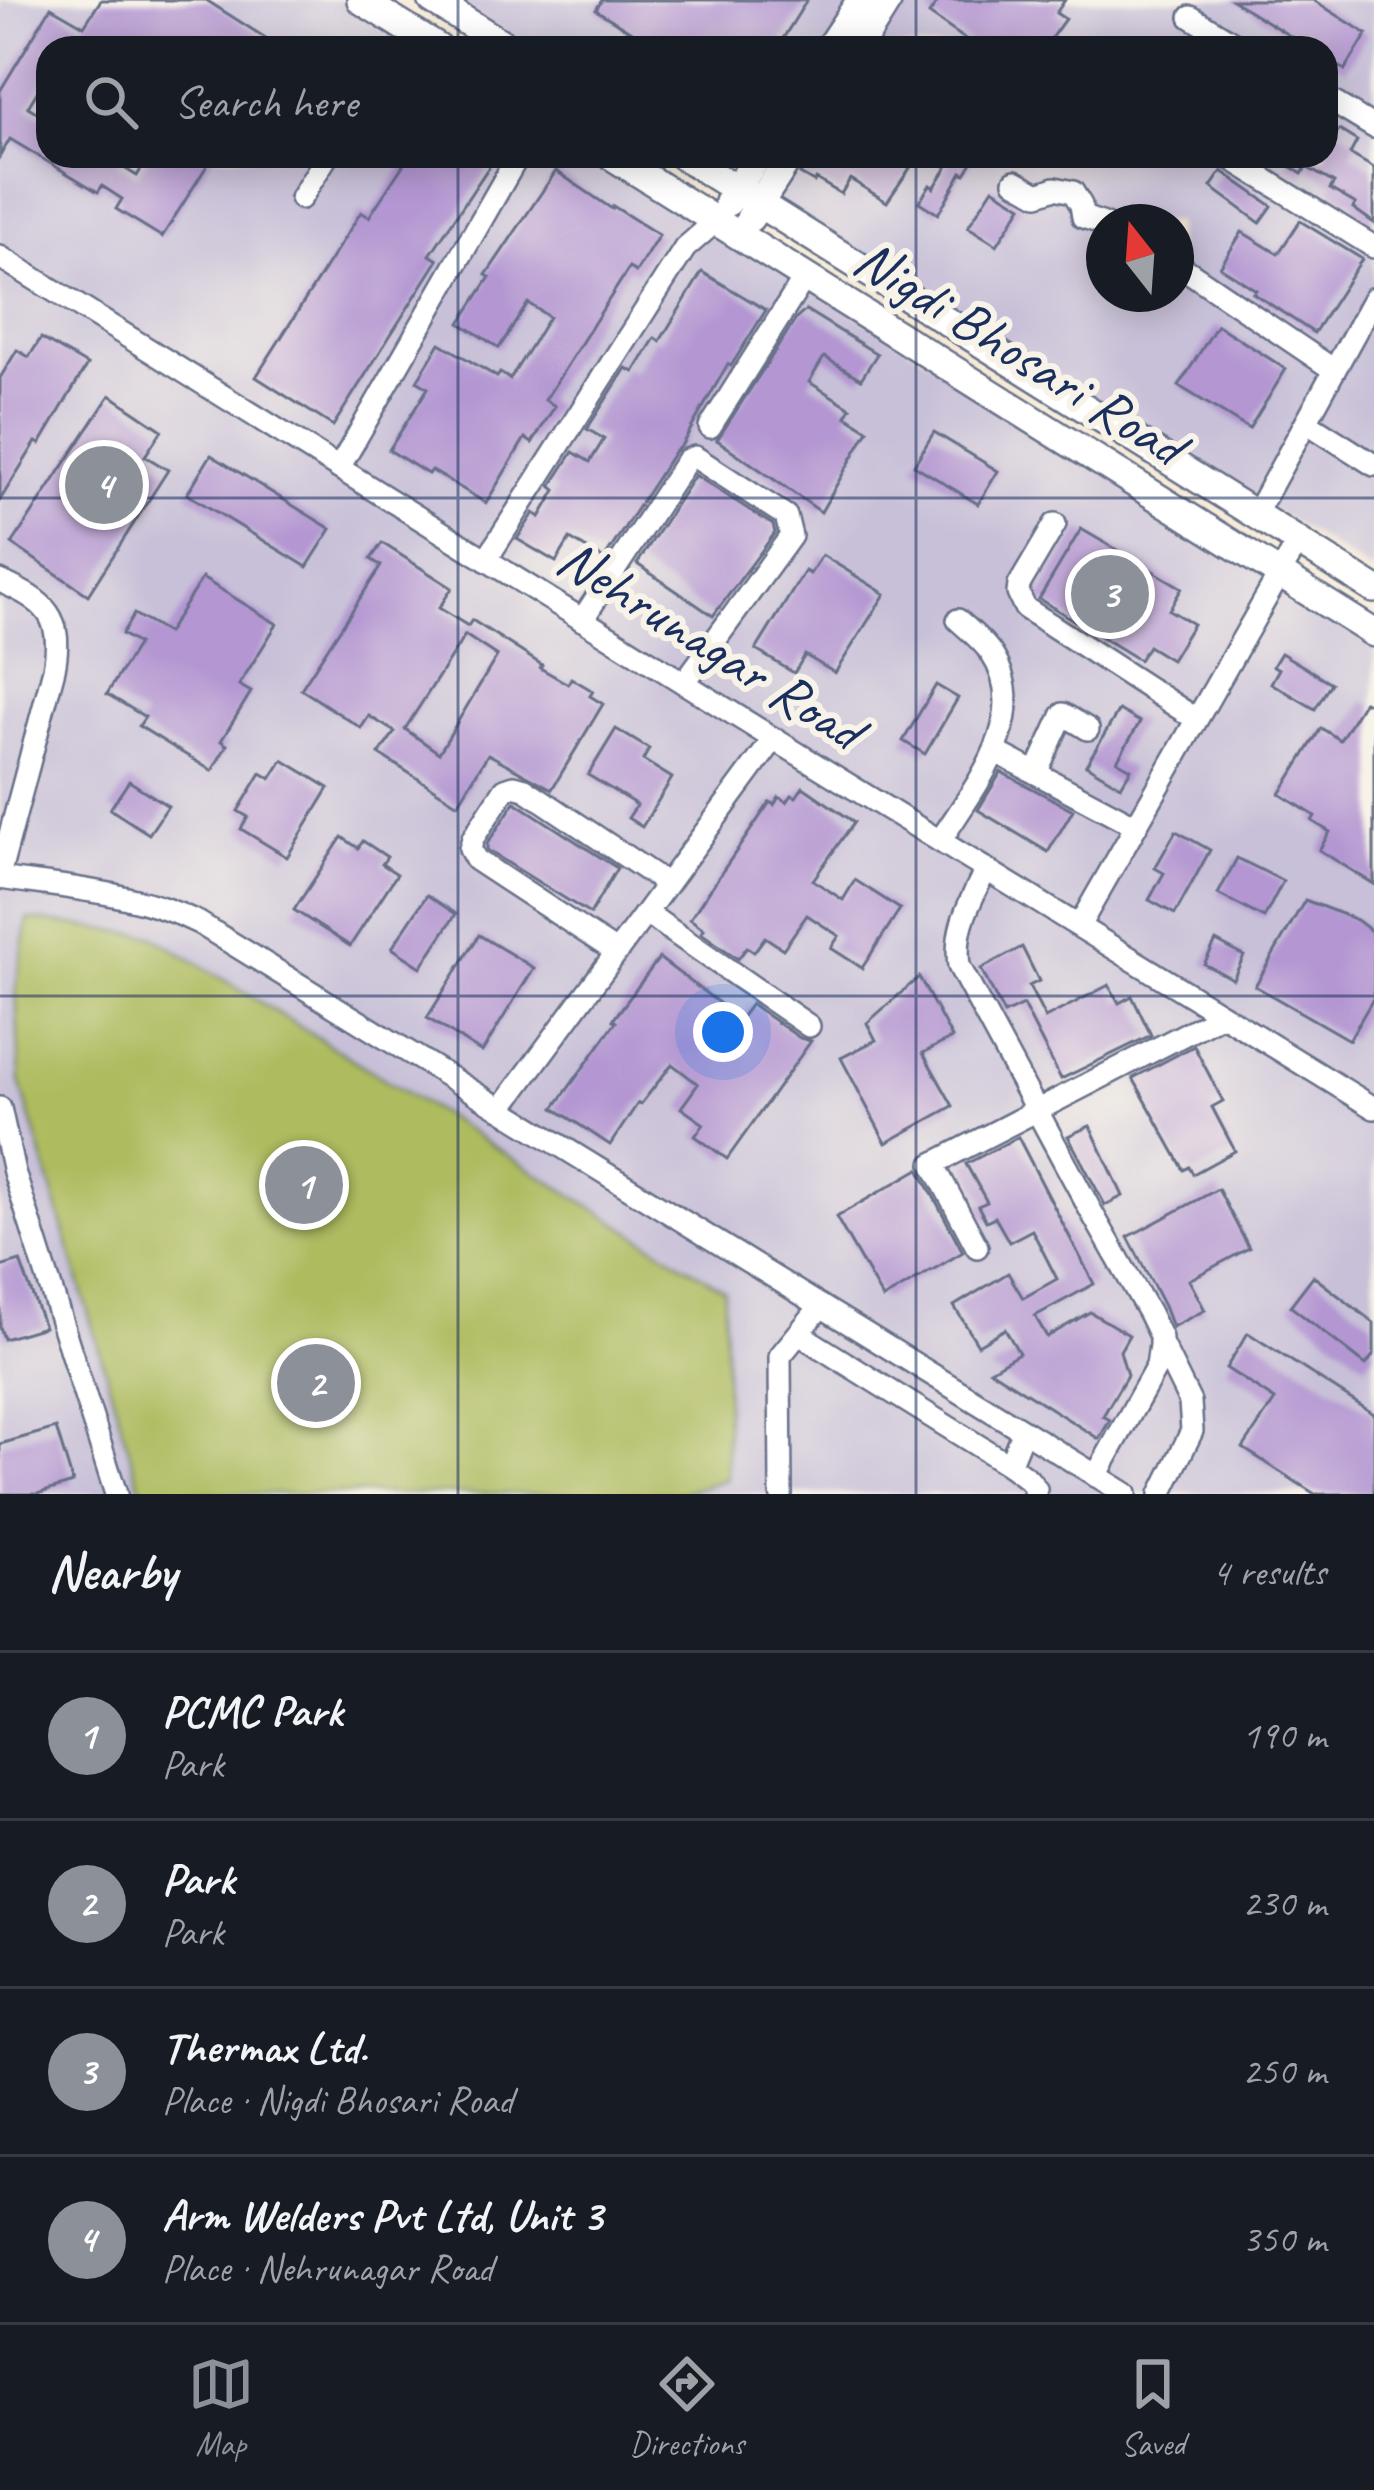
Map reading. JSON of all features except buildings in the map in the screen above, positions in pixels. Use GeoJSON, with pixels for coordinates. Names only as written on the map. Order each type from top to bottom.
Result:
{"type":"FeatureCollection","features":[{"type":"Feature","properties":{"kind":"main road"},"geometry":{"type":"LineString","coordinates":[[361,0],[398,36]]}},
{"type":"Feature","properties":{"kind":"main road"},"geometry":{"type":"LineString","coordinates":[[432,0],[490,36]]}},
{"type":"Feature","properties":{"kind":"main road"},"geometry":{"type":"LineString","coordinates":[[837,36],[860,0]]}},
{"type":"Feature","properties":{"kind":"main road"},"geometry":{"type":"LineString","coordinates":[[866,36],[888,0]]}},
{"type":"Feature","properties":{"kind":"main road","name":"Nigdi Bhosari Road"},"geometry":{"type":"LineString","coordinates":[[631,168],[1374,633]]}},
{"type":"Feature","properties":{"kind":"main road","name":"Nigdi Bhosari Road"},"geometry":{"type":"LineString","coordinates":[[702,168],[1374,589]]}},
{"type":"Feature","properties":{"kind":"main road"},"geometry":{"type":"LineString","coordinates":[[748,197],[755,168]]}},
{"type":"Feature","properties":{"kind":"main road"},"geometry":{"type":"LineString","coordinates":[[727,228],[748,197],[778,168]]}},
{"type":"Feature","properties":{"kind":"street"},"geometry":{"type":"LineString","coordinates":[[1191,17],[1222,36]]}},
{"type":"Feature","properties":{"kind":"street"},"geometry":{"type":"LineString","coordinates":[[1338,105],[1374,127]]}},
{"type":"Feature","properties":{"kind":"street"},"geometry":{"type":"LineString","coordinates":[[302,198],[320,168]]}},
{"type":"Feature","properties":{"kind":"street"},"geometry":{"type":"LineString","coordinates":[[339,468],[511,168]]}},
{"type":"Feature","properties":{"kind":"street"},"geometry":{"type":"LineString","coordinates":[[1246,168],[1374,247]]}},
{"type":"Feature","properties":{"kind":"street"},"geometry":{"type":"LineString","coordinates":[[1015,181],[1038,194],[1055,188],[1073,192],[1086,219]]}},
{"type":"Feature","properties":{"kind":"street"},"geometry":{"type":"LineString","coordinates":[[486,560],[685,248],[727,228]]}},
{"type":"Feature","properties":{"kind":"street","name":"Nehrunagar Road"},"geometry":{"type":"LineString","coordinates":[[0,257],[1374,1108]]}},
{"type":"Feature","properties":{"kind":"street"},"geometry":{"type":"LineString","coordinates":[[1194,274],[1334,370]]}},
{"type":"Feature","properties":{"kind":"street"},"geometry":{"type":"LineString","coordinates":[[710,427],[805,277]]}},
{"type":"Feature","properties":{"kind":"street"},"geometry":{"type":"LineString","coordinates":[[1255,515],[1374,298]]}},
{"type":"Feature","properties":{"kind":"street"},"geometry":{"type":"LineString","coordinates":[[1306,422],[1374,466]]}},
{"type":"Feature","properties":{"kind":"street"},"geometry":{"type":"LineString","coordinates":[[582,620],[687,460],[695,457],[786,516],[791,536],[685,683]]}},
{"type":"Feature","properties":{"kind":"street"},"geometry":{"type":"LineString","coordinates":[[1055,524],[1019,584],[1024,608],[1196,719]]}},
{"type":"Feature","properties":{"kind":"street"},"geometry":{"type":"LineString","coordinates":[[1079,926],[1298,542]]}},
{"type":"Feature","properties":{"kind":"street"},"geometry":{"type":"LineString","coordinates":[[0,581],[46,606],[58,637],[54,669],[1,864],[179,913],[1126,1494]]}},
{"type":"Feature","properties":{"kind":"street"},"geometry":{"type":"LineString","coordinates":[[940,841],[997,752],[1009,692],[991,652],[958,620]]}},
{"type":"Feature","properties":{"kind":"street"},"geometry":{"type":"LineString","coordinates":[[1036,773],[1063,714],[1088,729]]}},
{"type":"Feature","properties":{"kind":"street"},"geometry":{"type":"LineString","coordinates":[[501,1109],[774,739]]}},
{"type":"Feature","properties":{"kind":"street"},"geometry":{"type":"LineString","coordinates":[[997,752],[1136,826]]}},
{"type":"Feature","properties":{"kind":"street"},"geometry":{"type":"LineString","coordinates":[[616,952],[476,860],[470,849],[473,838],[505,789],[525,789],[667,884]]}},
{"type":"Feature","properties":{"kind":"street"},"geometry":{"type":"LineString","coordinates":[[986,868],[962,920],[956,942],[959,966],[1156,1324],[1190,1402],[1192,1431],[1161,1494]]}},
{"type":"Feature","properties":{"kind":"street"},"geometry":{"type":"LineString","coordinates":[[646,913],[808,1026]]}},
{"type":"Feature","properties":{"kind":"street"},"geometry":{"type":"LineString","coordinates":[[977,1247],[932,1165],[1222,1015]]}},
{"type":"Feature","properties":{"kind":"street"},"geometry":{"type":"LineString","coordinates":[[0,1108],[14,1172],[116,1494]]}},
{"type":"Feature","properties":{"kind":"street"},"geometry":{"type":"LineString","coordinates":[[781,1494],[780,1357],[821,1306]]}},
{"type":"Feature","properties":{"kind":"street"},"geometry":{"type":"LineString","coordinates":[[799,1334],[1009,1465],[1028,1479],[1036,1489],[1034,1494]]}},
{"type":"Feature","properties":{"kind":"street"},"geometry":{"type":"LineString","coordinates":[[1096,1476],[1157,1366],[1160,1340]]}},
{"type":"Feature","properties":{"kind":"street"},"geometry":{"type":"LineString","coordinates":[[1009,1465],[1023,1430]]}},
{"type":"Feature","properties":{"kind":"shaded area"},"geometry":{"type":"Polygon","coordinates":[[[0,0],[352,0],[410,36],[36,36],[36,168],[621,168],[1374,638],[1374,1494],[0,1494],[0,0]]]}},
{"type":"Feature","properties":{"kind":"shaded area"},"geometry":{"type":"Polygon","coordinates":[[[450,0],[1374,0],[1374,573],[720,168],[1338,168],[1338,36],[508,36],[450,0]]]}},
{"type":"Feature","properties":{"kind":"green space"},"geometry":{"type":"Polygon","coordinates":[[[28,919],[153,936],[724,1289],[727,1479],[678,1494],[142,1494],[20,1082],[16,987],[28,919]]]}},
{"type":"Feature","properties":{"kind":"place","name":"Arm Welders Pvt Ltd, Unit 3"},"geometry":{"type":"Point","coordinates":[104,485]}},
{"type":"Feature","properties":{"kind":"place","name":"Thermax Ltd."},"geometry":{"type":"Point","coordinates":[1110,594]}},
{"type":"Feature","properties":{"kind":"place","name":"PCMC Park"},"geometry":{"type":"Point","coordinates":[304,1185]}},
{"type":"Feature","properties":{"kind":"place","name":"Park"},"geometry":{"type":"Point","coordinates":[316,1383]}}]}
